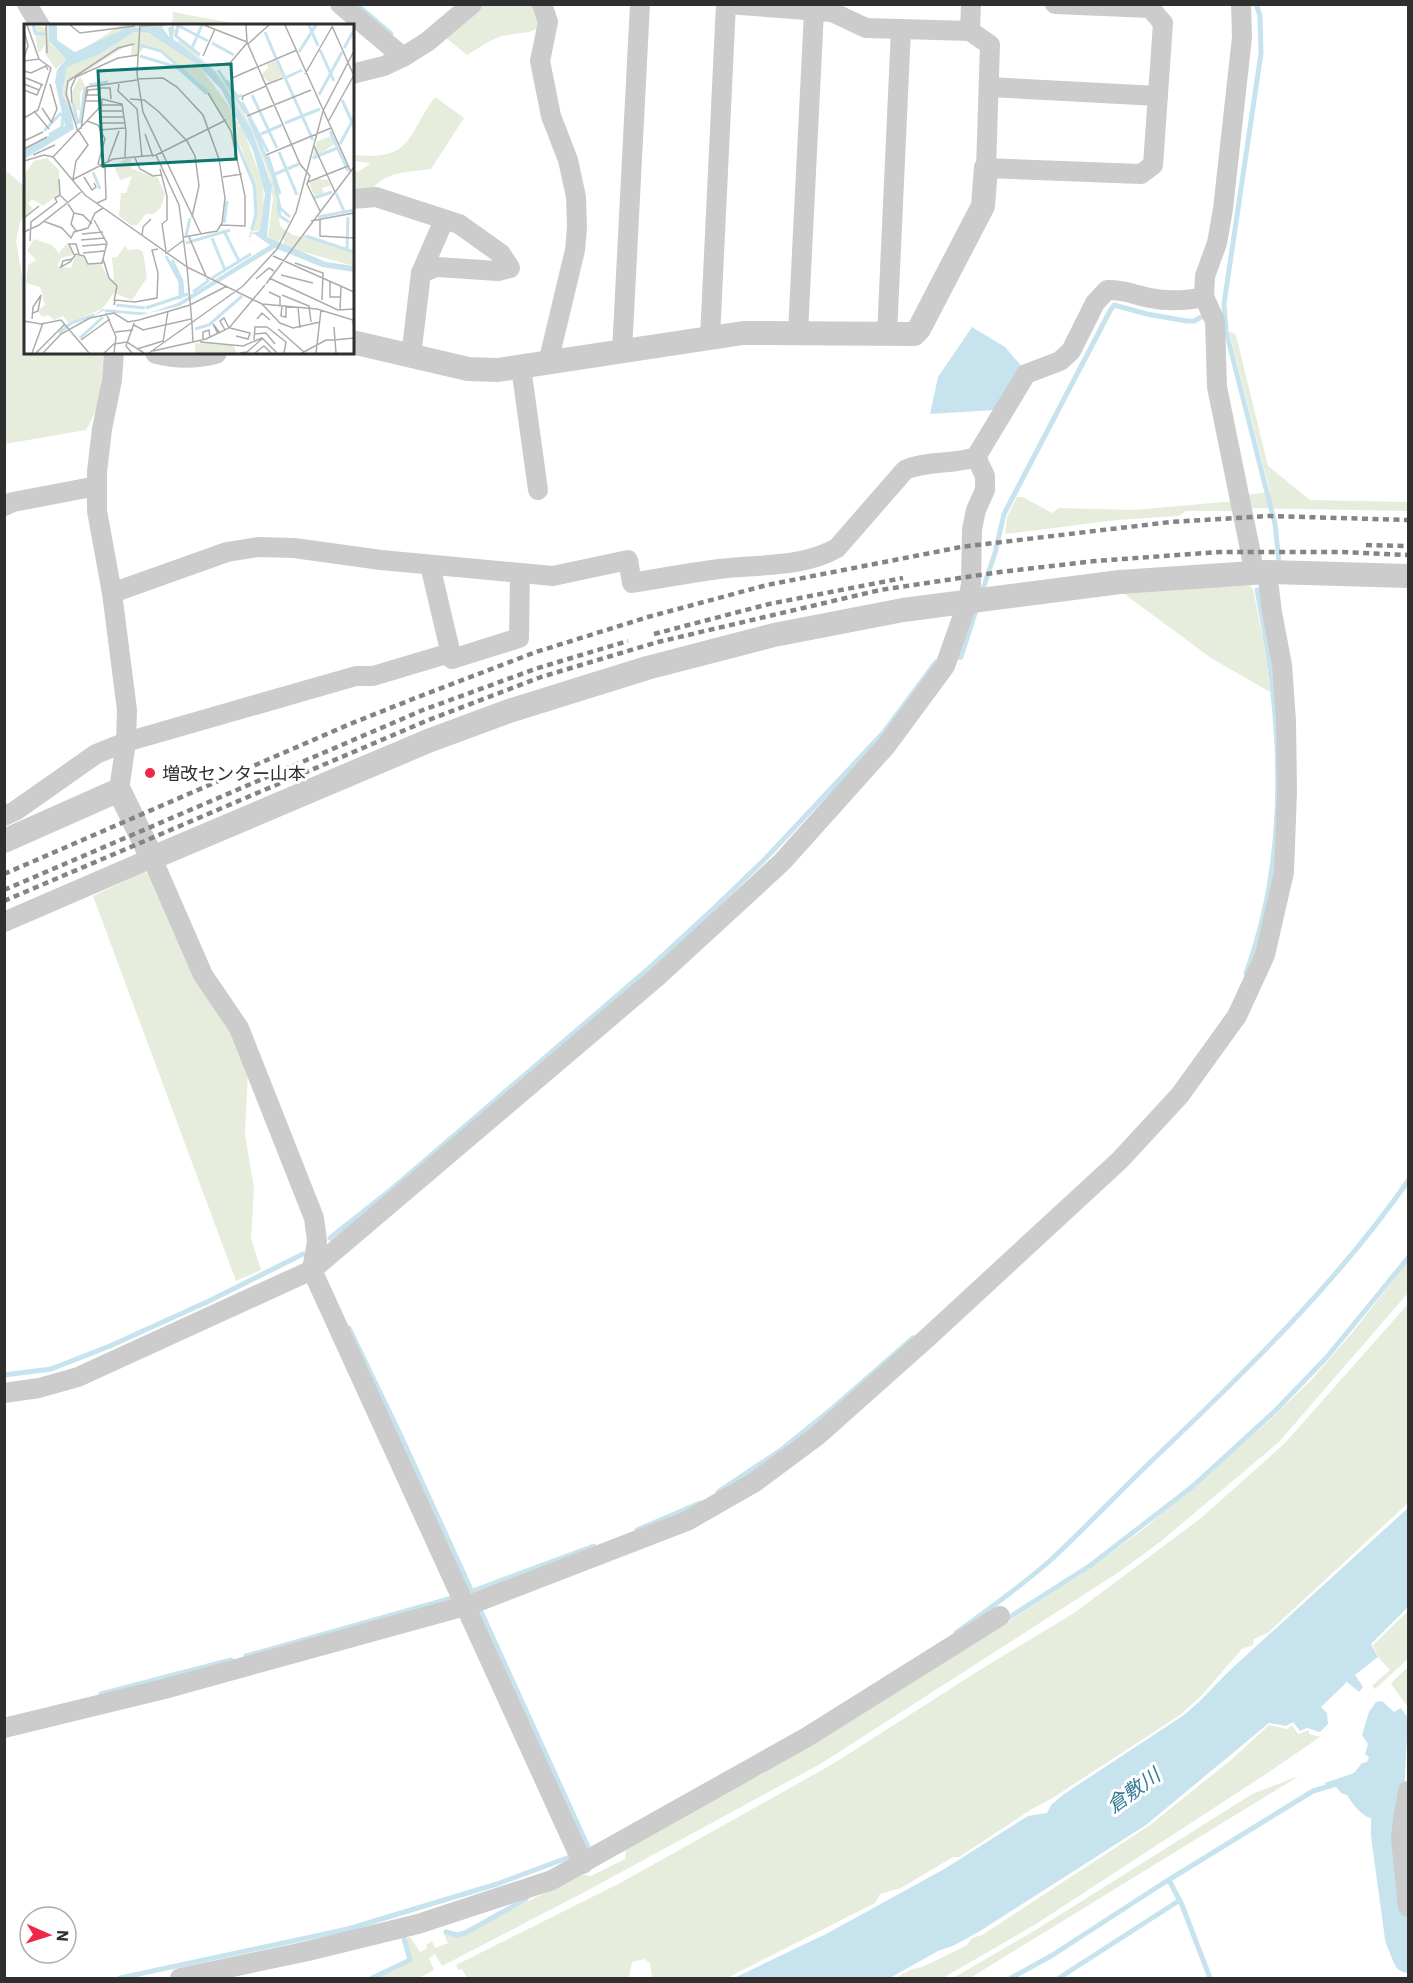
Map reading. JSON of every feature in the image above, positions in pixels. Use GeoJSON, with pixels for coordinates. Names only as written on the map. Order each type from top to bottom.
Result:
{"type":"FeatureCollection","features":[{"type":"Feature","properties":{"kind":"street"},"geometry":{"type":"LineString","coordinates":[[27,4],[39,24]]}},
{"type":"Feature","properties":{"kind":"street"},"geometry":{"type":"LineString","coordinates":[[340,4],[403,57]]}},
{"type":"Feature","properties":{"kind":"street"},"geometry":{"type":"LineString","coordinates":[[354,74],[384,66],[403,57],[427,42],[471,4]]}},
{"type":"Feature","properties":{"kind":"street"},"geometry":{"type":"LineString","coordinates":[[542,4],[548,22],[540,62],[551,116],[568,160],[576,197],[578,227],[575,250],[548,363]]}},
{"type":"Feature","properties":{"kind":"street"},"geometry":{"type":"LineString","coordinates":[[622,352],[640,4]]}},
{"type":"Feature","properties":{"kind":"street"},"geometry":{"type":"LineString","coordinates":[[354,342],[468,369],[498,370],[622,352],[743,333],[914,334],[920,329],[982,206],[986,168],[990,45],[970,31],[866,28],[832,12],[727,4],[710,338]]}},
{"type":"Feature","properties":{"kind":"street"},"geometry":{"type":"LineString","coordinates":[[970,31],[971,4]]}},
{"type":"Feature","properties":{"kind":"street"},"geometry":{"type":"LineString","coordinates":[[986,168],[1141,174],[1154,165],[1163,23],[1150,8],[1140,6],[1055,4]]}},
{"type":"Feature","properties":{"kind":"street"},"geometry":{"type":"LineString","coordinates":[[4,1728],[315,1649],[468,1600],[687,1521],[755,1482],[817,1436],[1120,1160],[1180,1095],[1237,1016],[1265,955],[1284,872],[1287,792],[1282,665],[1272,612],[1218,387],[1215,321],[1208,307],[1205,276],[1217,243],[1223,208],[1242,37],[1240,4]]}},
{"type":"Feature","properties":{"kind":"street"},"geometry":{"type":"LineString","coordinates":[[798,333],[814,10]]}},
{"type":"Feature","properties":{"kind":"street"},"geometry":{"type":"LineString","coordinates":[[887,334],[902,29]]}},
{"type":"Feature","properties":{"kind":"street"},"geometry":{"type":"LineString","coordinates":[[989,87],[1158,96]]}},
{"type":"Feature","properties":{"kind":"street"},"geometry":{"type":"LineString","coordinates":[[354,199],[376,197],[459,224],[501,254],[510,267],[498,271],[437,267],[421,273]]}},
{"type":"Feature","properties":{"kind":"street"},"geometry":{"type":"LineString","coordinates":[[411,356],[421,273],[444,220]]}},
{"type":"Feature","properties":{"kind":"street"},"geometry":{"type":"LineString","coordinates":[[112,593],[227,552],[258,547],[294,549],[381,561],[553,576],[628,560],[632,583],[720,569],[788,563],[823,555],[837,548],[905,470],[917,465],[964,461],[976,457],[1026,374],[1060,361],[1071,351],[1095,303],[1107,291],[1120,289],[1150,298],[1208,307]]}},
{"type":"Feature","properties":{"kind":"street"},"geometry":{"type":"LineString","coordinates":[[114,354],[112,380],[102,429],[97,472],[97,511],[112,593],[127,710],[120,790],[203,975],[239,1028],[314,1218],[317,1241],[312,1270],[468,1600],[579,1857]]}},
{"type":"Feature","properties":{"kind":"street"},"geometry":{"type":"LineString","coordinates":[[166,354],[175,356],[207,354]]}},
{"type":"Feature","properties":{"kind":"street"},"geometry":{"type":"LineString","coordinates":[[521,367],[538,490]]}},
{"type":"Feature","properties":{"kind":"street"},"geometry":{"type":"LineString","coordinates":[[4,1393],[39,1388],[78,1377],[312,1270],[657,977],[782,862],[886,746],[948,659],[977,600],[971,584],[972,529],[976,510],[985,490],[985,476],[976,457]]}},
{"type":"Feature","properties":{"kind":"street"},"geometry":{"type":"LineString","coordinates":[[4,506],[14,502],[97,486]]}},
{"type":"Feature","properties":{"kind":"street"},"geometry":{"type":"LineString","coordinates":[[430,565],[452,659],[519,638],[520,574]]}},
{"type":"Feature","properties":{"kind":"street"},"geometry":{"type":"LineString","coordinates":[[4,922],[428,741],[509,711],[647,668],[774,635],[903,610],[1120,582],[1261,573],[1408,576]]}},
{"type":"Feature","properties":{"kind":"street"},"geometry":{"type":"LineString","coordinates":[[4,816],[15,811],[96,754],[126,742],[356,676],[373,676],[450,653]]}},
{"type":"Feature","properties":{"kind":"street"},"geometry":{"type":"LineString","coordinates":[[4,841],[120,790]]}},
{"type":"Feature","properties":{"kind":"street"},"geometry":{"type":"LineString","coordinates":[[180,1978],[308,1951],[418,1924],[552,1880],[579,1857],[807,1737],[1000,1616]]}},
{"type":"Feature","properties":{"kind":"street"},"geometry":{"type":"LineString","coordinates":[[1408,1791],[1401,1839],[1408,1907]]}},
{"type":"Feature","properties":{"kind":"green space"},"geometry":{"type":"Polygon","coordinates":[[[483,5],[536,5],[543,26],[529,32],[501,36],[467,55],[445,37],[470,13],[483,5]]]}},
{"type":"Feature","properties":{"kind":"green space"},"geometry":{"type":"Polygon","coordinates":[[[173,12],[237,24],[172,24],[173,12]]]}},
{"type":"Feature","properties":{"kind":"green space"},"geometry":{"type":"Polygon","coordinates":[[[435,97],[464,118],[431,169],[390,176],[376,184],[371,191],[354,193],[354,171],[358,172],[371,163],[354,161],[354,155],[373,156],[398,150],[412,135],[435,97]]]}},
{"type":"Feature","properties":{"kind":"green space"},"geometry":{"type":"Polygon","coordinates":[[[4,169],[24,186],[24,216],[20,222],[16,241],[24,287],[24,354],[104,354],[98,402],[86,430],[5,444],[4,169]]]}},
{"type":"Feature","properties":{"kind":"green space"},"geometry":{"type":"Polygon","coordinates":[[[1229,331],[1236,335],[1268,466],[1310,500],[1408,502],[1408,511],[1247,508],[1245,495],[1270,492],[1229,331]]]}},
{"type":"Feature","properties":{"kind":"green space"},"geometry":{"type":"Polygon","coordinates":[[[1017,497],[1023,497],[1052,513],[1059,508],[1134,510],[1235,501],[1236,511],[1186,511],[1179,516],[1117,520],[1005,534],[1007,517],[1017,497]]]}},
{"type":"Feature","properties":{"kind":"green space"},"geometry":{"type":"Polygon","coordinates":[[[1247,583],[1253,589],[1264,644],[1270,692],[1211,658],[1119,590],[1247,583]]]}},
{"type":"Feature","properties":{"kind":"green space"},"geometry":{"type":"Polygon","coordinates":[[[144,872],[151,874],[233,1034],[248,1070],[245,1135],[254,1188],[251,1239],[261,1270],[236,1281],[93,896],[144,872]]]}},
{"type":"Feature","properties":{"kind":"green space"},"geometry":{"type":"Polygon","coordinates":[[[1408,1261],[1408,1293],[1279,1442],[1160,1542],[1119,1572],[822,1763],[579,1895],[442,1966],[435,1954],[429,1958],[434,1970],[419,1978],[376,1978],[412,1959],[406,1939],[410,1937],[420,1952],[432,1941],[435,1948],[448,1943],[444,1934],[459,1937],[581,1874],[591,1876],[625,1859],[626,1850],[754,1776],[761,1775],[974,1644],[1092,1567],[1145,1528],[1268,1422],[1312,1379],[1352,1333],[1408,1261]]]}},
{"type":"Feature","properties":{"kind":"green space"},"geometry":{"type":"Polygon","coordinates":[[[1408,1304],[1408,1503],[1269,1632],[1254,1639],[1253,1645],[1242,1649],[1202,1695],[1180,1715],[959,1857],[953,1857],[901,1888],[880,1894],[875,1903],[727,1978],[652,1978],[650,1963],[644,1959],[632,1962],[629,1978],[467,1978],[462,1969],[458,1970],[456,1965],[622,1882],[831,1765],[1074,1613],[1201,1518],[1284,1444],[1408,1304]]]}},
{"type":"Feature","properties":{"kind":"green space"},"geometry":{"type":"Polygon","coordinates":[[[1408,1611],[1408,1659],[1375,1689],[1372,1686],[1390,1670],[1379,1658],[1373,1645],[1408,1611]]]}},
{"type":"Feature","properties":{"kind":"green space"},"geometry":{"type":"Polygon","coordinates":[[[1408,1667],[1408,1707],[1391,1684],[1408,1667]]]}},
{"type":"Feature","properties":{"kind":"green space"},"geometry":{"type":"Polygon","coordinates":[[[1269,1725],[1287,1729],[1292,1725],[1298,1734],[1309,1730],[1309,1734],[1320,1737],[1036,1924],[943,1978],[895,1978],[967,1945],[972,1938],[982,1935],[1150,1825],[1232,1759],[1269,1725]]]}},
{"type":"Feature","properties":{"kind":"green space"},"geometry":{"type":"Polygon","coordinates":[[[1299,1776],[970,1978],[953,1978],[1034,1931],[1254,1793],[1299,1776]]]}},
{"type":"Feature","properties":{"kind":"water"},"geometry":{"type":"Polygon","coordinates":[[[972,327],[1005,347],[1023,368],[995,410],[930,414],[938,377],[972,327]]]}},
{"type":"Feature","properties":{"kind":"water","name":"倉敷川"},"geometry":{"type":"Polygon","coordinates":[[[1408,1508],[1408,1607],[1371,1644],[1378,1657],[1355,1675],[1363,1687],[1359,1692],[1347,1682],[1321,1707],[1327,1713],[1328,1724],[1320,1732],[1307,1728],[1300,1731],[1293,1722],[1286,1726],[1269,1723],[1146,1825],[980,1931],[890,1978],[734,1978],[826,1934],[946,1868],[1028,1816],[1047,1813],[1051,1805],[1064,1794],[1184,1715],[1408,1508]]]}},
{"type":"Feature","properties":{"kind":"water"},"geometry":{"type":"Polygon","coordinates":[[[1382,1701],[1394,1712],[1401,1708],[1408,1718],[1404,1795],[1399,1817],[1382,1820],[1363,1814],[1347,1795],[1341,1793],[1336,1787],[1327,1789],[1325,1783],[1354,1773],[1362,1763],[1367,1762],[1369,1757],[1365,1754],[1368,1744],[1362,1735],[1369,1712],[1376,1702],[1382,1701]]]}},
{"type":"Feature","properties":{"kind":"waterway"},"geometry":{"type":"LineString","coordinates":[[356,4],[391,34]]}},
{"type":"Feature","properties":{"kind":"waterway"},"geometry":{"type":"LineString","coordinates":[[1256,4],[1260,16],[1261,53],[1224,304],[1226,331],[1275,524],[1279,562]]}},
{"type":"Feature","properties":{"kind":"waterway"},"geometry":{"type":"LineString","coordinates":[[982,592],[995,553],[1004,514],[1114,305],[1187,321],[1194,321],[1207,314]]}},
{"type":"Feature","properties":{"kind":"waterway"},"geometry":{"type":"LineString","coordinates":[[1246,973],[1260,927],[1270,880],[1276,832],[1278,783],[1272,686],[1257,590]]}},
{"type":"Feature","properties":{"kind":"waterway"},"geometry":{"type":"LineString","coordinates":[[954,658],[961,657],[977,607]]}},
{"type":"Feature","properties":{"kind":"waterway"},"geometry":{"type":"LineString","coordinates":[[330,1238],[393,1188],[647,970],[713,909],[766,858],[884,732],[936,662],[942,661]]}},
{"type":"Feature","properties":{"kind":"waterway"},"geometry":{"type":"LineString","coordinates":[[956,1633],[1053,1558],[1229,1386],[1293,1321],[1353,1253],[1408,1181]]}},
{"type":"Feature","properties":{"kind":"waterway"},"geometry":{"type":"LineString","coordinates":[[4,1375],[51,1369],[110,1346],[209,1301],[303,1254]]}},
{"type":"Feature","properties":{"kind":"waterway"},"geometry":{"type":"LineString","coordinates":[[1005,1620],[1091,1565],[1193,1486],[1275,1411],[1327,1357],[1408,1258]]}},
{"type":"Feature","properties":{"kind":"waterway"},"geometry":{"type":"LineString","coordinates":[[349,1328],[473,1594]]}},
{"type":"Feature","properties":{"kind":"waterway"},"geometry":{"type":"LineString","coordinates":[[718,1492],[781,1450],[913,1338]]}},
{"type":"Feature","properties":{"kind":"waterway"},"geometry":{"type":"LineString","coordinates":[[637,1530],[700,1503]]}},
{"type":"Feature","properties":{"kind":"waterway"},"geometry":{"type":"LineString","coordinates":[[465,1594],[594,1546]]}},
{"type":"Feature","properties":{"kind":"waterway"},"geometry":{"type":"LineString","coordinates":[[246,1656],[456,1597]]}},
{"type":"Feature","properties":{"kind":"waterway"},"geometry":{"type":"LineString","coordinates":[[478,1605],[589,1849]]}},
{"type":"Feature","properties":{"kind":"waterway"},"geometry":{"type":"LineString","coordinates":[[101,1694],[231,1660]]}},
{"type":"Feature","properties":{"kind":"waterway"},"geometry":{"type":"LineString","coordinates":[[1386,1778],[1386,1835],[1400,1938],[1408,1958]]}},
{"type":"Feature","properties":{"kind":"waterway"},"geometry":{"type":"LineString","coordinates":[[1011,1978],[1051,1956],[1313,1791],[1333,1785]]}},
{"type":"Feature","properties":{"kind":"waterway"},"geometry":{"type":"LineString","coordinates":[[120,1978],[348,1929],[497,1884],[575,1855]]}},
{"type":"Feature","properties":{"kind":"waterway"},"geometry":{"type":"LineString","coordinates":[[1169,1880],[1182,1905],[1210,1978]]}},
{"type":"Feature","properties":{"kind":"waterway"},"geometry":{"type":"LineString","coordinates":[[446,1932],[457,1935],[465,1933],[526,1899]]}},
{"type":"Feature","properties":{"kind":"waterway"},"geometry":{"type":"LineString","coordinates":[[1059,1978],[1180,1900]]}},
{"type":"Feature","properties":{"kind":"waterway"},"geometry":{"type":"LineString","coordinates":[[372,1978],[410,1960],[403,1935]]}},
{"type":"Feature","properties":{"kind":"railway"},"geometry":{"type":"LineString","coordinates":[[4,874],[350,724],[536,652],[648,617],[767,585],[961,547],[1170,522],[1269,516],[1408,520]]}},
{"type":"Feature","properties":{"kind":"railway"},"geometry":{"type":"LineString","coordinates":[[1366,545],[1408,546]]}},
{"type":"Feature","properties":{"kind":"railway"},"geometry":{"type":"LineString","coordinates":[[4,901],[426,721],[541,677],[658,642],[880,590],[1000,572],[1095,561],[1220,552],[1341,552],[1408,555]]}},
{"type":"Feature","properties":{"kind":"railway"},"geometry":{"type":"LineString","coordinates":[[654,634],[769,604],[903,578]]}},
{"type":"Feature","properties":{"kind":"railway"},"geometry":{"type":"LineString","coordinates":[[4,890],[423,710],[538,668],[628,641]]}},
{"type":"Feature","properties":{"kind":"place","name":"増改センター山本"},"geometry":{"type":"Point","coordinates":[150,773]}}]}
